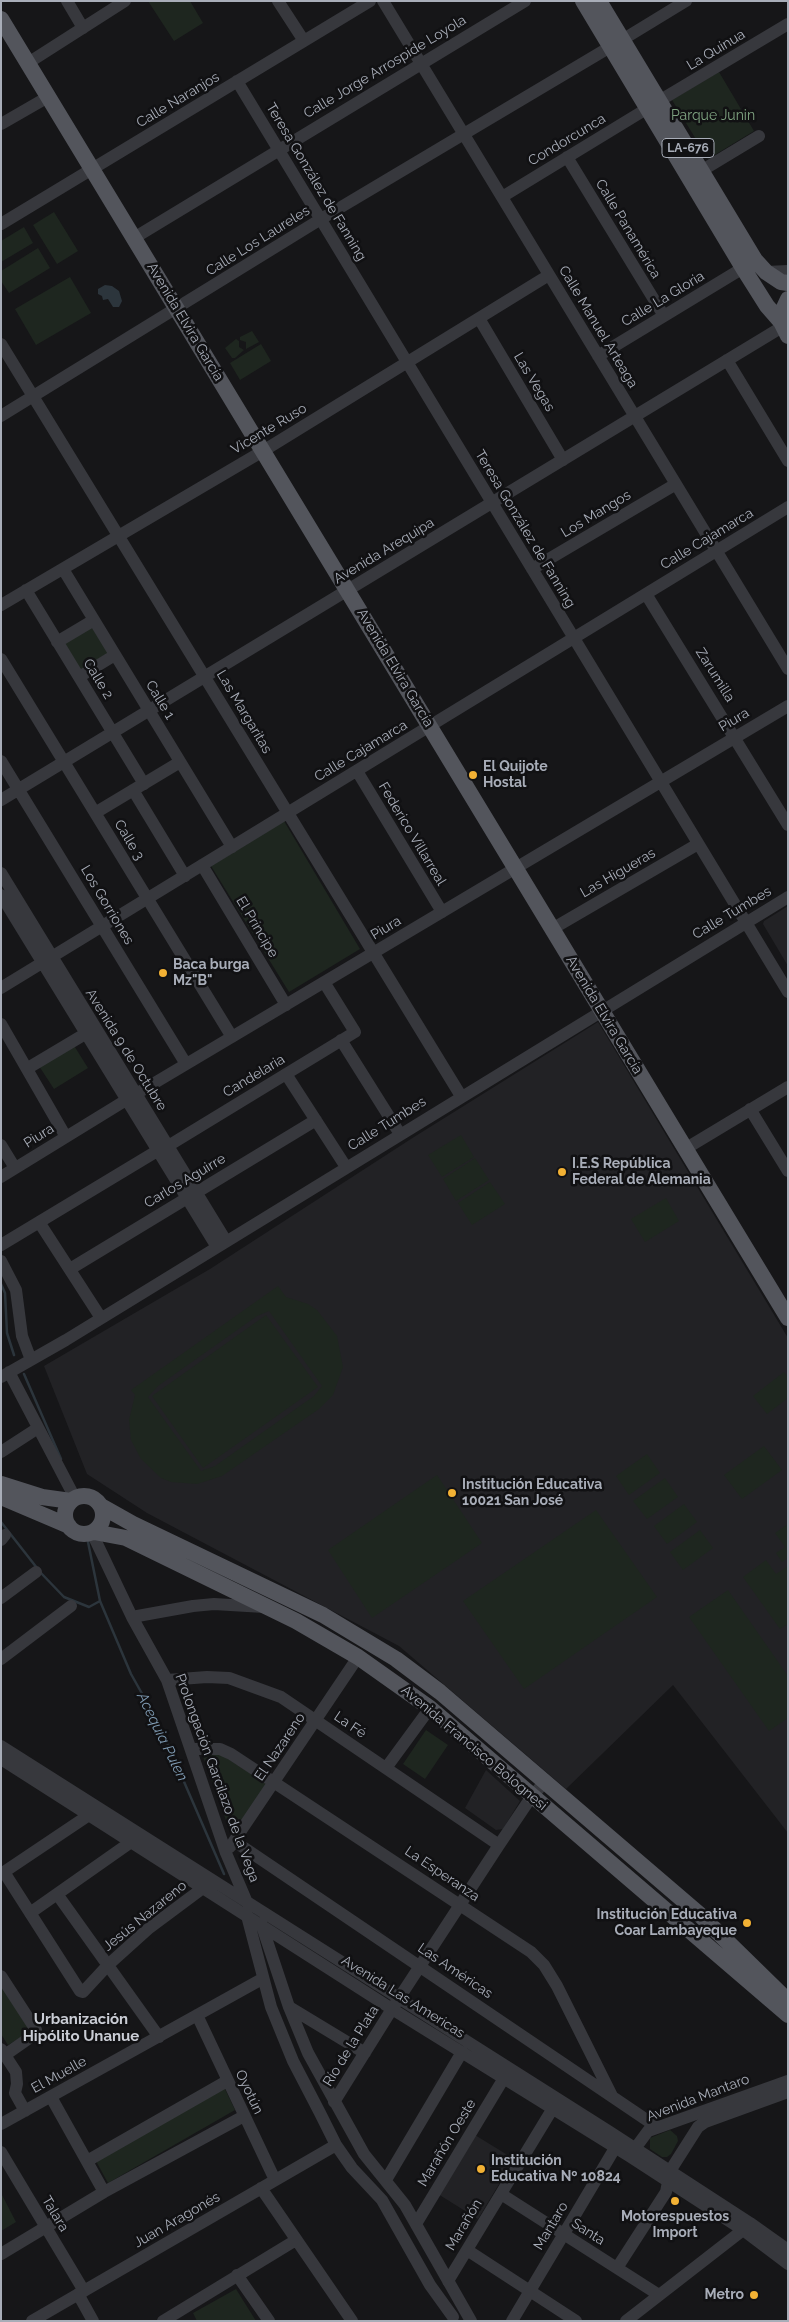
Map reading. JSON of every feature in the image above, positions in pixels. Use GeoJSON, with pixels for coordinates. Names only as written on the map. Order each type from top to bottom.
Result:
{"type":"FeatureCollection","features":[{"type":"Feature","properties":{"kind":"main road","name":"LA-676"},"geometry":{"type":"LineString","coordinates":[[583,1],[616,43],[653,104],[743,268],[767,306],[784,328]]}},
{"type":"Feature","properties":{"kind":"main road","name":"LA-676"},"geometry":{"type":"LineString","coordinates":[[600,1],[616,43]]}},
{"type":"Feature","properties":{"kind":"main road","name":"Avenida Elvira García"},"geometry":{"type":"LineString","coordinates":[[3,25],[28,63],[788,1318]]}},
{"type":"Feature","properties":{"kind":"main road","name":"LA-676"},"geometry":{"type":"LineString","coordinates":[[653,104],[701,171],[755,260],[766,272],[781,282],[788,283]]}},
{"type":"Feature","properties":{"kind":"main road"},"geometry":{"type":"LineString","coordinates":[[784,328],[788,299]]}},
{"type":"Feature","properties":{"kind":"main road"},"geometry":{"type":"LineString","coordinates":[[1,1484],[42,1497],[92,1498],[101,1506],[103,1517],[98,1528],[93,1532],[79,1534],[69,1526],[1,1497]]}},
{"type":"Feature","properties":{"kind":"main road"},"geometry":{"type":"LineString","coordinates":[[69,1526],[66,1510],[73,1499]]}},
{"type":"Feature","properties":{"kind":"main road","name":"Avenida Francisco Bolognesi"},"geometry":{"type":"LineString","coordinates":[[101,1506],[132,1524],[323,1616],[366,1640],[440,1692],[698,1913],[788,2002]]}},
{"type":"Feature","properties":{"kind":"main road","name":"Avenida Francisco Bolognesi"},"geometry":{"type":"LineString","coordinates":[[93,1532],[126,1538],[268,1607],[358,1657],[430,1708],[788,2015]]}},
{"type":"Feature","properties":{"kind":"street"},"geometry":{"type":"LineString","coordinates":[[67,1],[83,28]]}},
{"type":"Feature","properties":{"kind":"street"},"geometry":{"type":"LineString","coordinates":[[28,63],[125,1]]}},
{"type":"Feature","properties":{"kind":"street"},"geometry":{"type":"LineString","coordinates":[[278,1],[304,41]]}},
{"type":"Feature","properties":{"kind":"street","name":"Calle Naranjos"},"geometry":{"type":"LineString","coordinates":[[1,224],[370,1]]}},
{"type":"Feature","properties":{"kind":"street","name":"Calle Manuel Arteaga"},"geometry":{"type":"LineString","coordinates":[[383,1],[788,669]]}},
{"type":"Feature","properties":{"kind":"street","name":"Calle Jorge Arrospide Loyola"},"geometry":{"type":"LineString","coordinates":[[134,238],[525,1]]}},
{"type":"Feature","properties":{"kind":"street","name":"Calle Los Laureles"},"geometry":{"type":"LineString","coordinates":[[1,416],[321,219],[686,1]]}},
{"type":"Feature","properties":{"kind":"street","name":"La Quinua"},"geometry":{"type":"LineString","coordinates":[[653,104],[788,24]]}},
{"type":"Feature","properties":{"kind":"street","name":"Teresa González de Fanning"},"geometry":{"type":"LineString","coordinates":[[237,81],[787,989]]}},
{"type":"Feature","properties":{"kind":"street"},"geometry":{"type":"LineString","coordinates":[[1,124],[48,97]]}},
{"type":"Feature","properties":{"kind":"street","name":"Condorcunca"},"geometry":{"type":"LineString","coordinates":[[502,197],[653,104]]}},
{"type":"Feature","properties":{"kind":"street"},"geometry":{"type":"LineString","coordinates":[[701,171],[759,136]]}},
{"type":"Feature","properties":{"kind":"street","name":"Calle Panamérica"},"geometry":{"type":"LineString","coordinates":[[567,158],[664,316]]}},
{"type":"Feature","properties":{"kind":"street","name":"Calle La Gloria"},"geometry":{"type":"LineString","coordinates":[[598,356],[743,268]]}},
{"type":"Feature","properties":{"kind":"street"},"geometry":{"type":"LineString","coordinates":[[766,272],[788,270]]}},
{"type":"Feature","properties":{"kind":"street","name":"Vicente Ruso"},"geometry":{"type":"LineString","coordinates":[[1,605],[263,451],[480,320],[549,275]]}},
{"type":"Feature","properties":{"kind":"street","name":"Las Vegas"},"geometry":{"type":"LineString","coordinates":[[480,320],[563,460]]}},
{"type":"Feature","properties":{"kind":"street","name":"Avenida Arequipa"},"geometry":{"type":"LineString","coordinates":[[1,800],[727,360],[784,328]]}},
{"type":"Feature","properties":{"kind":"street","name":"Las Margaritas"},"geometry":{"type":"LineString","coordinates":[[1,344],[461,1096]]}},
{"type":"Feature","properties":{"kind":"street"},"geometry":{"type":"LineString","coordinates":[[727,360],[788,461]]}},
{"type":"Feature","properties":{"kind":"street","name":"Los Mangos"},"geometry":{"type":"LineString","coordinates":[[532,569],[676,484]]}},
{"type":"Feature","properties":{"kind":"street","name":"Calle Cajamarca"},"geometry":{"type":"LineString","coordinates":[[1,988],[788,507]]}},
{"type":"Feature","properties":{"kind":"street","name":"Calle 1"},"geometry":{"type":"LineString","coordinates":[[62,569],[232,847]]}},
{"type":"Feature","properties":{"kind":"street","name":"Calle 2"},"geometry":{"type":"LineString","coordinates":[[26,590],[113,733],[185,876]]}},
{"type":"Feature","properties":{"kind":"street","name":"Zarumilla"},"geometry":{"type":"LineString","coordinates":[[646,594],[788,824]]}},
{"type":"Feature","properties":{"kind":"street"},"geometry":{"type":"LineString","coordinates":[[58,642],[94,620]]}},
{"type":"Feature","properties":{"kind":"street"},"geometry":{"type":"LineString","coordinates":[[79,677],[115,655]]}},
{"type":"Feature","properties":{"kind":"street","name":"Calle 3"},"geometry":{"type":"LineString","coordinates":[[1,659],[232,1037]]}},
{"type":"Feature","properties":{"kind":"street","name":"Piura"},"geometry":{"type":"LineString","coordinates":[[1,1177],[286,1004],[788,706]]}},
{"type":"Feature","properties":{"kind":"street","name":"Los Gorriones"},"geometry":{"type":"LineString","coordinates":[[1,761],[186,1064]]}},
{"type":"Feature","properties":{"kind":"street"},"geometry":{"type":"LineString","coordinates":[[95,813],[180,762]]}},
{"type":"Feature","properties":{"kind":"street","name":"Federico Villarreal"},"geometry":{"type":"LineString","coordinates":[[357,771],[442,912]]}},
{"type":"Feature","properties":{"kind":"street","name":"Las Higueras"},"geometry":{"type":"LineString","coordinates":[[552,929],[698,844]]}},
{"type":"Feature","properties":{"kind":"street","name":"El Príncipe"},"geometry":{"type":"LineString","coordinates":[[202,866],[286,1004]]}},
{"type":"Feature","properties":{"kind":"street","name":"Avenida 9 de Octubre"},"geometry":{"type":"LineString","coordinates":[[1,873],[85,1034],[131,1097]]}},
{"type":"Feature","properties":{"kind":"street","name":"Avenida 9 de Octubre"},"geometry":{"type":"LineString","coordinates":[[1,895],[47,960],[222,1244]]}},
{"type":"Feature","properties":{"kind":"street","name":"Calle Tumbes"},"geometry":{"type":"LineString","coordinates":[[5,1375],[788,897]]}},
{"type":"Feature","properties":{"kind":"street","name":"Candelaria"},"geometry":{"type":"LineString","coordinates":[[1,1245],[355,1032],[324,982]]}},
{"type":"Feature","properties":{"kind":"street"},"geometry":{"type":"LineString","coordinates":[[1,1024],[66,1137]]}},
{"type":"Feature","properties":{"kind":"street"},"geometry":{"type":"LineString","coordinates":[[28,1068],[85,1034]]}},
{"type":"Feature","properties":{"kind":"street"},"geometry":{"type":"LineString","coordinates":[[341,1040],[400,1134]]}},
{"type":"Feature","properties":{"kind":"street"},"geometry":{"type":"LineString","coordinates":[[286,1074],[346,1167]]}},
{"type":"Feature","properties":{"kind":"street"},"geometry":{"type":"LineString","coordinates":[[685,1149],[788,1087]]}},
{"type":"Feature","properties":{"kind":"street"},"geometry":{"type":"LineString","coordinates":[[750,1109],[788,1171]]}},
{"type":"Feature","properties":{"kind":"street","name":"Carlos Aguirre"},"geometry":{"type":"LineString","coordinates":[[70,1269],[316,1120]]}},
{"type":"Feature","properties":{"kind":"street"},"geometry":{"type":"LineString","coordinates":[[1,1145],[15,1168]]}},
{"type":"Feature","properties":{"kind":"street"},"geometry":{"type":"LineString","coordinates":[[39,1222],[101,1318]]}},
{"type":"Feature","properties":{"kind":"street"},"geometry":{"type":"LineString","coordinates":[[1,1261],[16,1290],[22,1336],[30,1360]]}},
{"type":"Feature","properties":{"kind":"street"},"geometry":{"type":"LineString","coordinates":[[5,1375],[38,1428],[73,1499]]}},
{"type":"Feature","properties":{"kind":"street"},"geometry":{"type":"LineString","coordinates":[[1,1452],[38,1428]]}},
{"type":"Feature","properties":{"kind":"street","name":"Prolongación Garcilazo de la Vega"},"geometry":{"type":"LineString","coordinates":[[93,1532],[132,1617],[167,1680],[226,1853],[245,1899],[262,1926],[289,2007],[308,2053],[364,2154],[405,2205],[471,2321]]}},
{"type":"Feature","properties":{"kind":"street"},"geometry":{"type":"LineString","coordinates":[[1,1598],[36,1572]]}},
{"type":"Feature","properties":{"kind":"street"},"geometry":{"type":"LineString","coordinates":[[132,1617],[214,1604],[268,1607]]}},
{"type":"Feature","properties":{"kind":"street"},"geometry":{"type":"LineString","coordinates":[[1,1659],[71,1606]]}},
{"type":"Feature","properties":{"kind":"street","name":"El Nazareno"},"geometry":{"type":"LineString","coordinates":[[226,1853],[358,1657]]}},
{"type":"Feature","properties":{"kind":"street","name":"La Fé"},"geometry":{"type":"LineString","coordinates":[[167,1680],[207,1677],[229,1678],[281,1697],[499,1845]]}},
{"type":"Feature","properties":{"kind":"street"},"geometry":{"type":"LineString","coordinates":[[386,1768],[430,1708]]}},
{"type":"Feature","properties":{"kind":"street","name":"Avenida Las Americas"},"geometry":{"type":"LineString","coordinates":[[1,1746],[610,2132],[632,2152],[788,2250]]}},
{"type":"Feature","properties":{"kind":"street","name":"La Esperanza"},"geometry":{"type":"LineString","coordinates":[[191,1749],[220,1749],[275,1781],[531,1952],[544,1965],[557,1986],[612,2096]]}},
{"type":"Feature","properties":{"kind":"street","name":"Avenida Las Americas"},"geometry":{"type":"LineString","coordinates":[[1,1759],[615,2148],[632,2152]]}},
{"type":"Feature","properties":{"kind":"street","name":"Río de la Plata"},"geometry":{"type":"LineString","coordinates":[[334,2102],[399,1997],[460,1904],[532,1796],[544,1783]]}},
{"type":"Feature","properties":{"kind":"street"},"geometry":{"type":"LineString","coordinates":[[89,1815],[3,1873],[30,1912],[132,1842]]}},
{"type":"Feature","properties":{"kind":"street","name":"Las Américas"},"geometry":{"type":"LineString","coordinates":[[234,1841],[612,2096],[653,2129]]}},
{"type":"Feature","properties":{"kind":"street","name":"Jesús Nazareno"},"geometry":{"type":"LineString","coordinates":[[30,1912],[80,1991],[86,1991],[108,1965],[162,1918],[203,1888]]}},
{"type":"Feature","properties":{"kind":"street"},"geometry":{"type":"LineString","coordinates":[[57,1894],[158,2036]]}},
{"type":"Feature","properties":{"kind":"street"},"geometry":{"type":"LineString","coordinates":[[245,1899],[246,1915],[262,1979],[293,2061],[336,2145],[352,2168],[382,2200],[430,2284],[453,2317]]}},
{"type":"Feature","properties":{"kind":"street"},"geometry":{"type":"LineString","coordinates":[[1,1976],[36,2032],[3,2052],[16,2072],[18,2084],[15,2093],[25,2111]]}},
{"type":"Feature","properties":{"kind":"street","name":"El Muelle"},"geometry":{"type":"LineString","coordinates":[[1,2124],[262,1979]]}},
{"type":"Feature","properties":{"kind":"street"},"geometry":{"type":"LineString","coordinates":[[289,2007],[364,2053]]}},
{"type":"Feature","properties":{"kind":"street","name":"Oyotún"},"geometry":{"type":"LineString","coordinates":[[197,2015],[275,2180]]}},
{"type":"Feature","properties":{"kind":"street"},"geometry":{"type":"LineString","coordinates":[[386,2180],[462,2052]]}},
{"type":"Feature","properties":{"kind":"street","name":"Marañón Oeste"},"geometry":{"type":"LineString","coordinates":[[416,2224],[504,2078]]}},
{"type":"Feature","properties":{"kind":"street"},"geometry":{"type":"LineString","coordinates":[[88,2161],[227,2080]]}},
{"type":"Feature","properties":{"kind":"street","name":"Avenida Mantaro"},"geometry":{"type":"LineString","coordinates":[[632,2152],[653,2129],[788,2081]]}},
{"type":"Feature","properties":{"kind":"street","name":"Avenida Mantaro"},"geometry":{"type":"LineString","coordinates":[[617,2268],[666,2192],[670,2177],[693,2135],[705,2122],[788,2092]]}},
{"type":"Feature","properties":{"kind":"street"},"geometry":{"type":"LineString","coordinates":[[51,2096],[104,2192]]}},
{"type":"Feature","properties":{"kind":"street","name":"Marañón"},"geometry":{"type":"LineString","coordinates":[[448,2281],[553,2108]]}},
{"type":"Feature","properties":{"kind":"street"},"geometry":{"type":"LineString","coordinates":[[1,2254],[104,2192],[244,2116]]}},
{"type":"Feature","properties":{"kind":"street"},"geometry":{"type":"LineString","coordinates":[[683,2118],[691,2122],[693,2135]]}},
{"type":"Feature","properties":{"kind":"street"},"geometry":{"type":"LineString","coordinates":[[610,2132],[622,2134],[653,2129]]}},
{"type":"Feature","properties":{"kind":"street","name":"Juan Aragonés"},"geometry":{"type":"LineString","coordinates":[[32,2321],[336,2145]]}},
{"type":"Feature","properties":{"kind":"street","name":"Mantaro"},"geometry":{"type":"LineString","coordinates":[[512,2321],[615,2148]]}},
{"type":"Feature","properties":{"kind":"street","name":"Talara"},"geometry":{"type":"LineString","coordinates":[[1,2152],[46,2228],[81,2293],[93,2321]]}},
{"type":"Feature","properties":{"kind":"street","name":"Avenida Las Americas"},"geometry":{"type":"LineString","coordinates":[[670,2177],[788,2264]]}},
{"type":"Feature","properties":{"kind":"street"},"geometry":{"type":"LineString","coordinates":[[261,2188],[352,2321]]}},
{"type":"Feature","properties":{"kind":"street","name":"Santa"},"geometry":{"type":"LineString","coordinates":[[501,2194],[659,2296]]}},
{"type":"Feature","properties":{"kind":"street"},"geometry":{"type":"LineString","coordinates":[[626,2321],[743,2230]]}},
{"type":"Feature","properties":{"kind":"street"},"geometry":{"type":"LineString","coordinates":[[163,2321],[183,2316],[237,2275],[296,2240]]}},
{"type":"Feature","properties":{"kind":"street"},"geometry":{"type":"LineString","coordinates":[[467,2250],[576,2321]]}},
{"type":"Feature","properties":{"kind":"street"},"geometry":{"type":"LineString","coordinates":[[237,2275],[269,2321]]}},
{"type":"Feature","properties":{"kind":"shaded area"},"geometry":{"type":"Polygon","coordinates":[[[105,285],[112,286],[119,291],[122,301],[119,307],[113,307],[108,299],[103,300],[102,296],[98,294],[98,289],[105,285]]]}},
{"type":"Feature","properties":{"kind":"shaded area"},"geometry":{"type":"Polygon","coordinates":[[[788,906],[788,966],[763,924],[764,921],[788,906]]]}},
{"type":"Feature","properties":{"kind":"shaded area","name":"Institución Educativa 10021 San José"},"geometry":{"type":"Polygon","coordinates":[[[598,1022],[788,1338],[788,1833],[673,1685],[566,1789],[399,1646],[147,1513],[87,1474],[44,1366],[210,1269],[414,1137],[598,1022]]]}},
{"type":"Feature","properties":{"kind":"shaded area"},"geometry":{"type":"Polygon","coordinates":[[[486,1770],[520,1801],[503,1829],[496,1830],[465,1808],[486,1770]]]}},
{"type":"Feature","properties":{"kind":"shaded area","name":"Institución Educativa Nº 10824"},"geometry":{"type":"Polygon","coordinates":[[[475,2135],[514,2159],[478,2219],[438,2194],[475,2135]]]}},
{"type":"Feature","properties":{"kind":"green space"},"geometry":{"type":"Polygon","coordinates":[[[148,1],[190,1],[203,23],[174,41],[148,1]]]}},
{"type":"Feature","properties":{"kind":"green space","name":"Parque Junin"},"geometry":{"type":"Polygon","coordinates":[[[719,72],[754,131],[708,159],[672,100],[719,72]]]}},
{"type":"Feature","properties":{"kind":"green space"},"geometry":{"type":"Polygon","coordinates":[[[54,212],[78,251],[57,264],[33,225],[54,212]]]}},
{"type":"Feature","properties":{"kind":"green space"},"geometry":{"type":"Polygon","coordinates":[[[24,227],[33,243],[1,262],[1,241],[24,227]]]}},
{"type":"Feature","properties":{"kind":"green space"},"geometry":{"type":"Polygon","coordinates":[[[38,248],[50,268],[9,293],[1,281],[1,271],[38,248]]]}},
{"type":"Feature","properties":{"kind":"green space"},"geometry":{"type":"Polygon","coordinates":[[[70,277],[91,313],[36,345],[15,309],[70,277]]]}},
{"type":"Feature","properties":{"kind":"green space"},"geometry":{"type":"Polygon","coordinates":[[[252,331],[259,342],[246,349],[246,342],[240,340],[240,337],[252,331]]]}},
{"type":"Feature","properties":{"kind":"green space"},"geometry":{"type":"Polygon","coordinates":[[[236,339],[239,341],[239,347],[244,350],[235,358],[232,358],[225,348],[236,339]]]}},
{"type":"Feature","properties":{"kind":"green space"},"geometry":{"type":"Polygon","coordinates":[[[261,344],[271,361],[240,380],[230,363],[261,344]]]}},
{"type":"Feature","properties":{"kind":"green space"},"geometry":{"type":"Polygon","coordinates":[[[93,625],[108,653],[80,670],[63,642],[93,625]]]}},
{"type":"Feature","properties":{"kind":"green space"},"geometry":{"type":"Polygon","coordinates":[[[284,821],[360,949],[289,992],[211,866],[284,821]]]}},
{"type":"Feature","properties":{"kind":"green space"},"geometry":{"type":"Polygon","coordinates":[[[73,1044],[88,1068],[54,1089],[39,1066],[73,1044]]]}},
{"type":"Feature","properties":{"kind":"green space"},"geometry":{"type":"Polygon","coordinates":[[[461,1135],[474,1157],[442,1177],[428,1155],[461,1135]]]}},
{"type":"Feature","properties":{"kind":"green space"},"geometry":{"type":"Polygon","coordinates":[[[475,1158],[489,1180],[456,1201],[443,1179],[475,1158]]]}},
{"type":"Feature","properties":{"kind":"green space"},"geometry":{"type":"Polygon","coordinates":[[[490,1182],[505,1204],[472,1225],[458,1203],[490,1182]]]}},
{"type":"Feature","properties":{"kind":"green space"},"geometry":{"type":"Polygon","coordinates":[[[666,1198],[679,1221],[645,1242],[631,1219],[666,1198]]]}},
{"type":"Feature","properties":{"kind":"green space"},"geometry":{"type":"Polygon","coordinates":[[[278,1286],[286,1297],[308,1304],[317,1310],[337,1336],[343,1367],[333,1395],[319,1409],[222,1476],[197,1484],[171,1482],[161,1478],[141,1459],[131,1440],[129,1420],[135,1395],[131,1390],[278,1286]],[[269,1311],[257,1316],[158,1386],[148,1397],[201,1471],[215,1466],[314,1396],[322,1386],[269,1311]]]}},
{"type":"Feature","properties":{"kind":"green space"},"geometry":{"type":"Polygon","coordinates":[[[266,1315],[318,1387],[203,1468],[152,1396],[266,1315]]]}},
{"type":"Feature","properties":{"kind":"green space"},"geometry":{"type":"Polygon","coordinates":[[[784,1372],[788,1377],[788,1398],[767,1414],[753,1396],[784,1372]]]}},
{"type":"Feature","properties":{"kind":"green space"},"geometry":{"type":"Polygon","coordinates":[[[764,1446],[782,1470],[742,1499],[724,1475],[764,1446]]]}},
{"type":"Feature","properties":{"kind":"green space"},"geometry":{"type":"Polygon","coordinates":[[[647,1454],[660,1473],[629,1495],[616,1476],[647,1454]]]}},
{"type":"Feature","properties":{"kind":"green space"},"geometry":{"type":"Polygon","coordinates":[[[437,1475],[482,1543],[372,1618],[328,1550],[437,1475]]]}},
{"type":"Feature","properties":{"kind":"green space"},"geometry":{"type":"Polygon","coordinates":[[[665,1478],[678,1497],[647,1519],[633,1501],[665,1478]]]}},
{"type":"Feature","properties":{"kind":"green space"},"geometry":{"type":"Polygon","coordinates":[[[684,1504],[697,1522],[667,1544],[654,1526],[684,1504]]]}},
{"type":"Feature","properties":{"kind":"green space"},"geometry":{"type":"Polygon","coordinates":[[[596,1510],[657,1597],[524,1689],[463,1601],[596,1510]]]}},
{"type":"Feature","properties":{"kind":"green space"},"geometry":{"type":"Polygon","coordinates":[[[788,1524],[788,1558],[782,1562],[776,1553],[785,1547],[775,1533],[788,1524]]]}},
{"type":"Feature","properties":{"kind":"green space"},"geometry":{"type":"Polygon","coordinates":[[[700,1530],[713,1548],[683,1570],[670,1552],[700,1530]]]}},
{"type":"Feature","properties":{"kind":"green space"},"geometry":{"type":"Polygon","coordinates":[[[766,1560],[776,1574],[788,1566],[788,1624],[780,1629],[743,1577],[766,1560]]]}},
{"type":"Feature","properties":{"kind":"green space"},"geometry":{"type":"Polygon","coordinates":[[[728,1590],[788,1676],[788,1718],[769,1731],[689,1617],[728,1590]]]}},
{"type":"Feature","properties":{"kind":"green space"},"geometry":{"type":"Polygon","coordinates":[[[426,1730],[448,1745],[425,1779],[403,1764],[426,1730]]]}},
{"type":"Feature","properties":{"kind":"green space"},"geometry":{"type":"Polygon","coordinates":[[[202,1754],[222,1755],[266,1784],[232,1837],[202,1754]]]}},
{"type":"Feature","properties":{"kind":"green space"},"geometry":{"type":"Polygon","coordinates":[[[1,1984],[31,2031],[8,2045],[1,2034],[1,1984]]]}},
{"type":"Feature","properties":{"kind":"green space"},"geometry":{"type":"Polygon","coordinates":[[[224,2087],[235,2110],[108,2183],[96,2161],[224,2087]]]}},
{"type":"Feature","properties":{"kind":"green space"},"geometry":{"type":"Polygon","coordinates":[[[670,2130],[677,2136],[678,2141],[671,2154],[667,2157],[662,2157],[650,2149],[650,2138],[670,2130]]]}},
{"type":"Feature","properties":{"kind":"green space"},"geometry":{"type":"Polygon","coordinates":[[[1,2193],[16,2222],[1,2231],[1,2193]]]}},
{"type":"Feature","properties":{"kind":"green space"},"geometry":{"type":"Polygon","coordinates":[[[236,2289],[256,2321],[197,2321],[193,2313],[236,2289]]]}},
{"type":"Feature","properties":{"kind":"waterway"},"geometry":{"type":"LineString","coordinates":[[1,1284],[5,1293],[7,1333],[14,1355]]}},
{"type":"Feature","properties":{"kind":"waterway"},"geometry":{"type":"LineString","coordinates":[[24,1374],[61,1459]]}},
{"type":"Feature","properties":{"kind":"waterway"},"geometry":{"type":"LineString","coordinates":[[1,1522],[37,1568]]}},
{"type":"Feature","properties":{"kind":"waterway","name":"Acequia Pulen"},"geometry":{"type":"LineString","coordinates":[[88,1542],[100,1601],[131,1674],[159,1724],[224,1874]]}},
{"type":"Feature","properties":{"kind":"waterway"},"geometry":{"type":"LineString","coordinates":[[40,1572],[64,1597],[89,1607],[100,1601]]}},
{"type":"Feature","properties":{"kind":"place","name":"El Quijote Hostal"},"geometry":{"type":"Point","coordinates":[473,775]}},
{"type":"Feature","properties":{"kind":"place","name":"Baca burga Mz\"B\""},"geometry":{"type":"Point","coordinates":[163,973]}},
{"type":"Feature","properties":{"kind":"place","name":"I.E.S República Federal de Alemania"},"geometry":{"type":"Point","coordinates":[562,1172]}},
{"type":"Feature","properties":{"kind":"place","name":"Institución Educativa 10021 San José"},"geometry":{"type":"Point","coordinates":[452,1493]}},
{"type":"Feature","properties":{"kind":"place","name":"Institución Educativa Coar Lambayeque"},"geometry":{"type":"Point","coordinates":[747,1923]}},
{"type":"Feature","properties":{"kind":"place","name":"Institución Educativa Nº 10824"},"geometry":{"type":"Point","coordinates":[481,2169]}},
{"type":"Feature","properties":{"kind":"place","name":"Motorespuestos Import"},"geometry":{"type":"Point","coordinates":[675,2201]}},
{"type":"Feature","properties":{"kind":"place","name":"Metro"},"geometry":{"type":"Point","coordinates":[754,2295]}},
{"type":"Feature","properties":{"kind":"district","name":"Urbanización Hipólito Unanue"},"geometry":{"type":"Point","coordinates":[81,2028]}}]}
